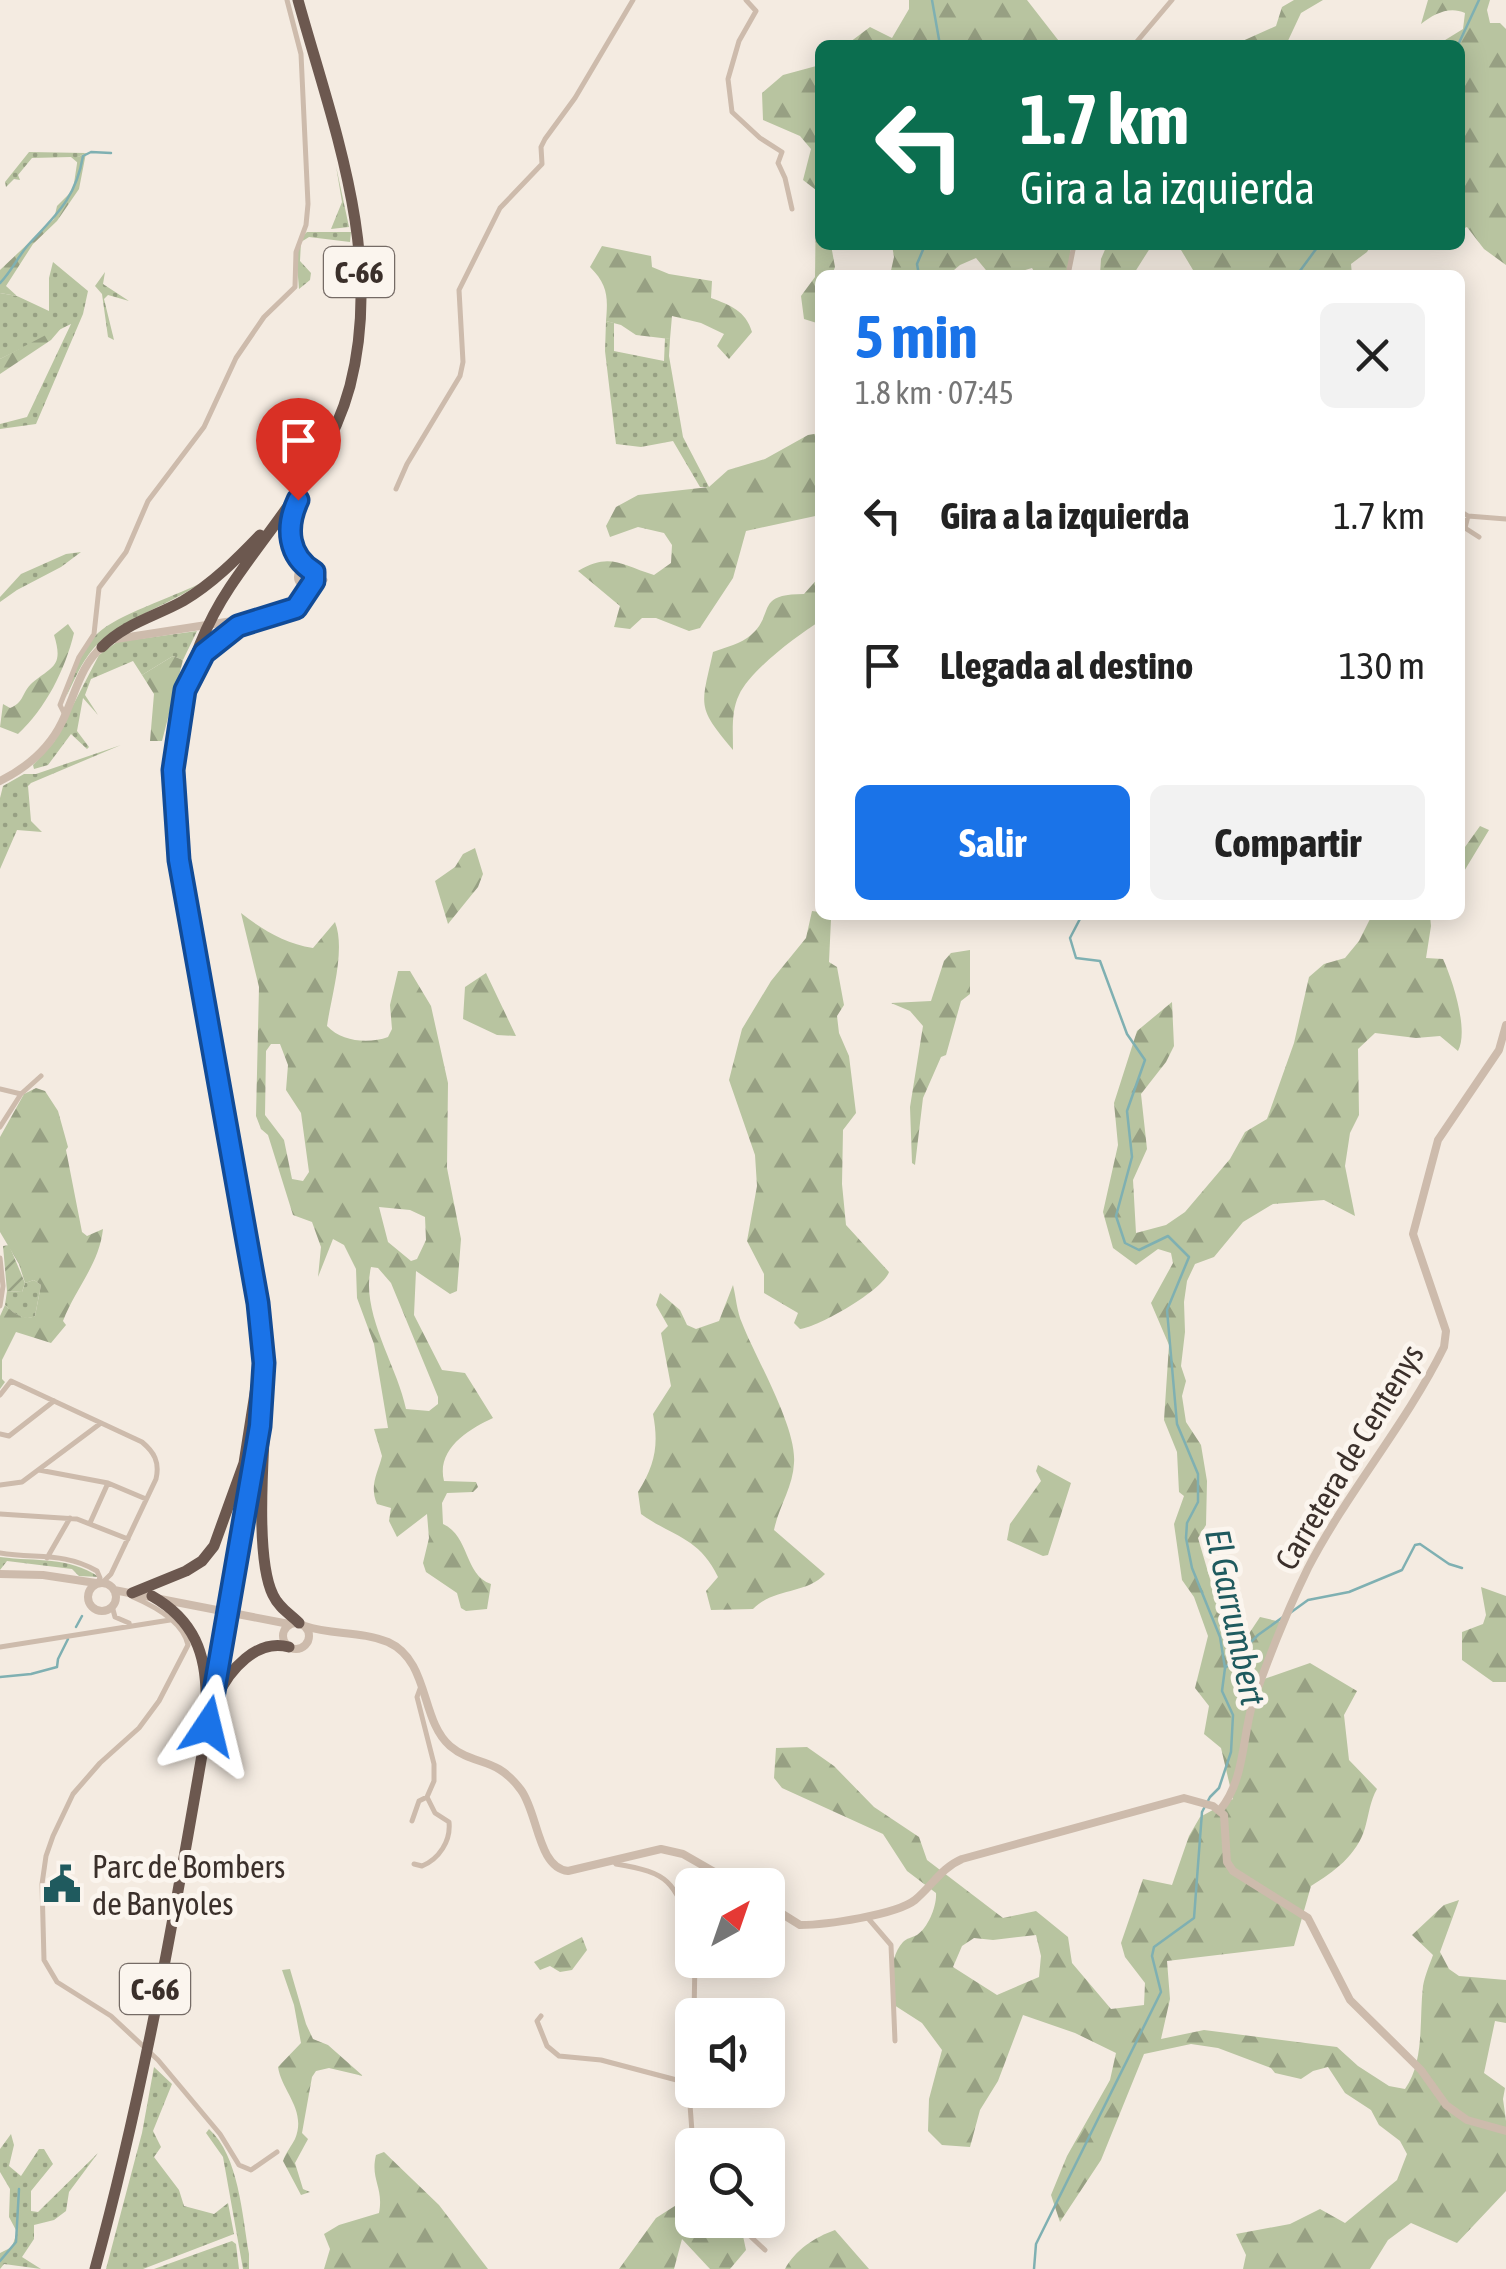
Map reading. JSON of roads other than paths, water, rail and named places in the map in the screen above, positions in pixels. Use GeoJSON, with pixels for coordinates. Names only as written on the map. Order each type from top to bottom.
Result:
{"type":"FeatureCollection","features":[{"type":"Feature","properties":{"kind":"highway","name":"C-66"},"geometry":{"type":"LineString","coordinates":[[93,2269],[134,2114],[208,1726],[261,1375],[258,1303],[177,842],[173,770],[185,690],[208,623],[308,481],[332,438],[350,386],[361,324],[362,274],[351,195],[293,0]]}},
{"type":"Feature","properties":{"kind":"highway","name":"C-66"},"geometry":{"type":"LineString","coordinates":[[261,1375],[255,1319],[168,807],[176,711],[188,665],[226,586],[308,470],[333,423],[350,370],[359,275],[351,212],[293,0]]}},
{"type":"Feature","properties":{"kind":"highway"},"geometry":{"type":"LineString","coordinates":[[308,481],[289,530],[299,560],[314,580]]}},
{"type":"Feature","properties":{"kind":"highway"},"geometry":{"type":"LineString","coordinates":[[102,646],[115,634],[189,597],[234,562],[266,530]]}},
{"type":"Feature","properties":{"kind":"highway"},"geometry":{"type":"LineString","coordinates":[[185,690],[200,659],[219,639],[238,626],[286,612]]}},
{"type":"Feature","properties":{"kind":"highway"},"geometry":{"type":"LineString","coordinates":[[142,1598],[202,1560],[214,1546],[244,1463],[261,1375]]}},
{"type":"Feature","properties":{"kind":"highway"},"geometry":{"type":"LineString","coordinates":[[261,1375],[267,1572],[277,1604],[298,1625]]}},
{"type":"Feature","properties":{"kind":"highway"},"geometry":{"type":"LineString","coordinates":[[142,1598],[178,1614],[194,1634],[205,1664],[206,1706]]}},
{"type":"Feature","properties":{"kind":"highway","name":"C-66"},"geometry":{"type":"LineString","coordinates":[[93,2269],[172,1905],[223,1624]]}},
{"type":"Feature","properties":{"kind":"highway"},"geometry":{"type":"LineString","coordinates":[[208,1726],[220,1689],[237,1666],[270,1645],[286,1642]]}},
{"type":"Feature","properties":{"kind":"street"},"geometry":{"type":"LineString","coordinates":[[65,715],[60,706],[79,657],[94,634],[99,588],[126,552],[148,501],[204,427],[236,358],[264,316],[295,287],[296,252],[306,225],[302,54],[293,0]]}},
{"type":"Feature","properties":{"kind":"street"},"geometry":{"type":"LineString","coordinates":[[396,489],[460,376],[463,362],[459,290],[472,262],[500,208],[542,164],[541,147],[545,139],[633,0]]}},
{"type":"Feature","properties":{"kind":"street"},"geometry":{"type":"LineString","coordinates":[[746,0],[756,11],[739,41],[728,80],[732,112],[782,152],[778,164],[786,178],[792,209]]}},
{"type":"Feature","properties":{"kind":"street"},"geometry":{"type":"LineString","coordinates":[[1138,40],[1172,0]]}},
{"type":"Feature","properties":{"kind":"street"},"geometry":{"type":"LineString","coordinates":[[1465,514],[1506,519]]}},
{"type":"Feature","properties":{"kind":"street"},"geometry":{"type":"LineString","coordinates":[[1468,516],[1465,528],[1479,537]]}},
{"type":"Feature","properties":{"kind":"street"},"geometry":{"type":"LineString","coordinates":[[0,781],[39,754],[65,715],[87,663],[102,646],[133,634],[286,612],[296,608],[314,580]]}},
{"type":"Feature","properties":{"kind":"street","name":"Carretera de Centenys"},"geometry":{"type":"LineString","coordinates":[[1217,1808],[1229,1800],[1252,1706],[1309,1566],[1444,1347],[1446,1327],[1414,1234],[1438,1140],[1500,1050],[1506,1024]]}},
{"type":"Feature","properties":{"kind":"street"},"geometry":{"type":"LineString","coordinates":[[0,1127],[21,1094],[38,1079],[41,1086],[45,1085]]}},
{"type":"Feature","properties":{"kind":"street"},"geometry":{"type":"LineString","coordinates":[[0,1088],[21,1094]]}},
{"type":"Feature","properties":{"kind":"street"},"geometry":{"type":"LineString","coordinates":[[0,1258],[0,1306]]}},
{"type":"Feature","properties":{"kind":"street"},"geometry":{"type":"LineString","coordinates":[[0,1395],[11,1382],[142,1442],[153,1453],[158,1472],[147,1499],[111,1574],[104,1585],[88,1596]]}},
{"type":"Feature","properties":{"kind":"street"},"geometry":{"type":"LineString","coordinates":[[0,1434],[9,1436],[54,1401]]}},
{"type":"Feature","properties":{"kind":"street"},"geometry":{"type":"LineString","coordinates":[[0,1485],[16,1484],[101,1423]]}},
{"type":"Feature","properties":{"kind":"street"},"geometry":{"type":"LineString","coordinates":[[38,1470],[108,1483],[147,1499]]}},
{"type":"Feature","properties":{"kind":"street"},"geometry":{"type":"LineString","coordinates":[[90,1523],[108,1483]]}},
{"type":"Feature","properties":{"kind":"street"},"geometry":{"type":"LineString","coordinates":[[0,1514],[70,1518],[128,1539]]}},
{"type":"Feature","properties":{"kind":"street"},"geometry":{"type":"LineString","coordinates":[[46,1558],[70,1518]]}},
{"type":"Feature","properties":{"kind":"street"},"geometry":{"type":"LineString","coordinates":[[0,1553],[79,1560],[97,1570],[117,1618],[136,1624]]}},
{"type":"Feature","properties":{"kind":"street"},"geometry":{"type":"LineString","coordinates":[[0,1574],[50,1575],[104,1585],[142,1598],[238,1612],[270,1622],[359,1634],[390,1643],[407,1657],[444,1739],[456,1750],[502,1768],[526,1796],[552,1866],[568,1871],[668,1850],[703,1868]]}},
{"type":"Feature","properties":{"kind":"street"},"geometry":{"type":"LineString","coordinates":[[80,1582],[90,1605],[98,1610],[142,1598],[186,1636],[185,1653],[159,1702],[139,1728],[73,1794],[46,1856],[42,1884],[44,1960],[57,1982],[110,2016],[158,2060],[220,2134],[239,2166],[251,2170],[278,2152]]}},
{"type":"Feature","properties":{"kind":"street"},"geometry":{"type":"LineString","coordinates":[[142,1598],[156,1617],[152,1622]]}},
{"type":"Feature","properties":{"kind":"street"},"geometry":{"type":"LineString","coordinates":[[0,1647],[172,1620]]}},
{"type":"Feature","properties":{"kind":"street"},"geometry":{"type":"LineString","coordinates":[[270,1622],[286,1642],[298,1649],[322,1630]]}},
{"type":"Feature","properties":{"kind":"street"},"geometry":{"type":"LineString","coordinates":[[298,1625],[308,1641]]}},
{"type":"Feature","properties":{"kind":"street"},"geometry":{"type":"LineString","coordinates":[[286,1642],[298,1625]]}},
{"type":"Feature","properties":{"kind":"street"},"geometry":{"type":"LineString","coordinates":[[412,1822],[435,1774],[417,1697],[421,1686]]}},
{"type":"Feature","properties":{"kind":"street"},"geometry":{"type":"LineString","coordinates":[[414,1864],[422,1866],[436,1859],[450,1830],[449,1822],[435,1813],[428,1795]]}},
{"type":"Feature","properties":{"kind":"street"},"geometry":{"type":"LineString","coordinates":[[785,1915],[800,1924],[907,1905],[940,1873],[962,1859],[1158,1804],[1194,1800],[1217,1808],[1226,1823],[1224,1842],[1227,1862],[1233,1871],[1308,1918],[1350,2000],[1414,2062],[1446,2105],[1466,2120],[1506,2131]]}},
{"type":"Feature","properties":{"kind":"street"},"geometry":{"type":"LineString","coordinates":[[613,1860],[653,1872],[672,1884],[675,1891]]}},
{"type":"Feature","properties":{"kind":"street"},"geometry":{"type":"LineString","coordinates":[[865,1915],[891,1945],[895,2041]]}},
{"type":"Feature","properties":{"kind":"street"},"geometry":{"type":"LineString","coordinates":[[541,2016],[537,2021],[544,2041],[559,2056],[601,2060],[675,2080]]}},
{"type":"Feature","properties":{"kind":"street"},"geometry":{"type":"LineString","coordinates":[[752,2238],[765,2250]]}},
{"type":"Feature","properties":{"kind":"waterway","name":"El Garrumbert"},"geometry":{"type":"LineString","coordinates":[[932,0],[939,40]]}},
{"type":"Feature","properties":{"kind":"waterway"},"geometry":{"type":"LineString","coordinates":[[1460,40],[1479,0]]}},
{"type":"Feature","properties":{"kind":"waterway"},"geometry":{"type":"LineString","coordinates":[[0,283],[64,205],[83,156],[91,152],[111,153]]}},
{"type":"Feature","properties":{"kind":"waterway","name":"El Garrumbert"},"geometry":{"type":"LineString","coordinates":[[918,270],[923,250]]}},
{"type":"Feature","properties":{"kind":"waterway"},"geometry":{"type":"LineString","coordinates":[[1301,270],[1315,250]]}},
{"type":"Feature","properties":{"kind":"waterway","name":"El Garrumbert"},"geometry":{"type":"LineString","coordinates":[[1034,2269],[1036,2244],[1161,1992],[1152,1956],[1154,1947],[1194,1918],[1202,1812],[1219,1788],[1231,1752],[1233,1715],[1222,1691],[1225,1668],[1220,1637],[1192,1568],[1186,1538],[1187,1523],[1198,1502],[1198,1474],[1177,1424],[1167,1310],[1189,1257],[1168,1236],[1139,1250],[1125,1243],[1116,1216],[1132,1157],[1127,1111],[1145,1060],[1127,1034],[1100,961],[1076,958],[1070,938],[1079,920]]}},
{"type":"Feature","properties":{"kind":"waterway"},"geometry":{"type":"LineString","coordinates":[[1290,1613],[1308,1600],[1349,1592],[1402,1570],[1415,1545],[1420,1544],[1462,1568]]}},
{"type":"Feature","properties":{"kind":"waterway"},"geometry":{"type":"LineString","coordinates":[[76,1627],[82,1616]]}},
{"type":"Feature","properties":{"kind":"waterway"},"geometry":{"type":"LineString","coordinates":[[1225,1668],[1283,1617]]}},
{"type":"Feature","properties":{"kind":"waterway"},"geometry":{"type":"LineString","coordinates":[[0,1677],[57,1667],[68,1639]]}},
{"type":"Feature","properties":{"kind":"waterway"},"geometry":{"type":"LineString","coordinates":[[0,2261],[16,2242],[19,2189]]}},
{"type":"Feature","properties":{"kind":"place","name":"Parc de Bombers de Banyoles"},"geometry":{"type":"Point","coordinates":[62,1884]}}]}
